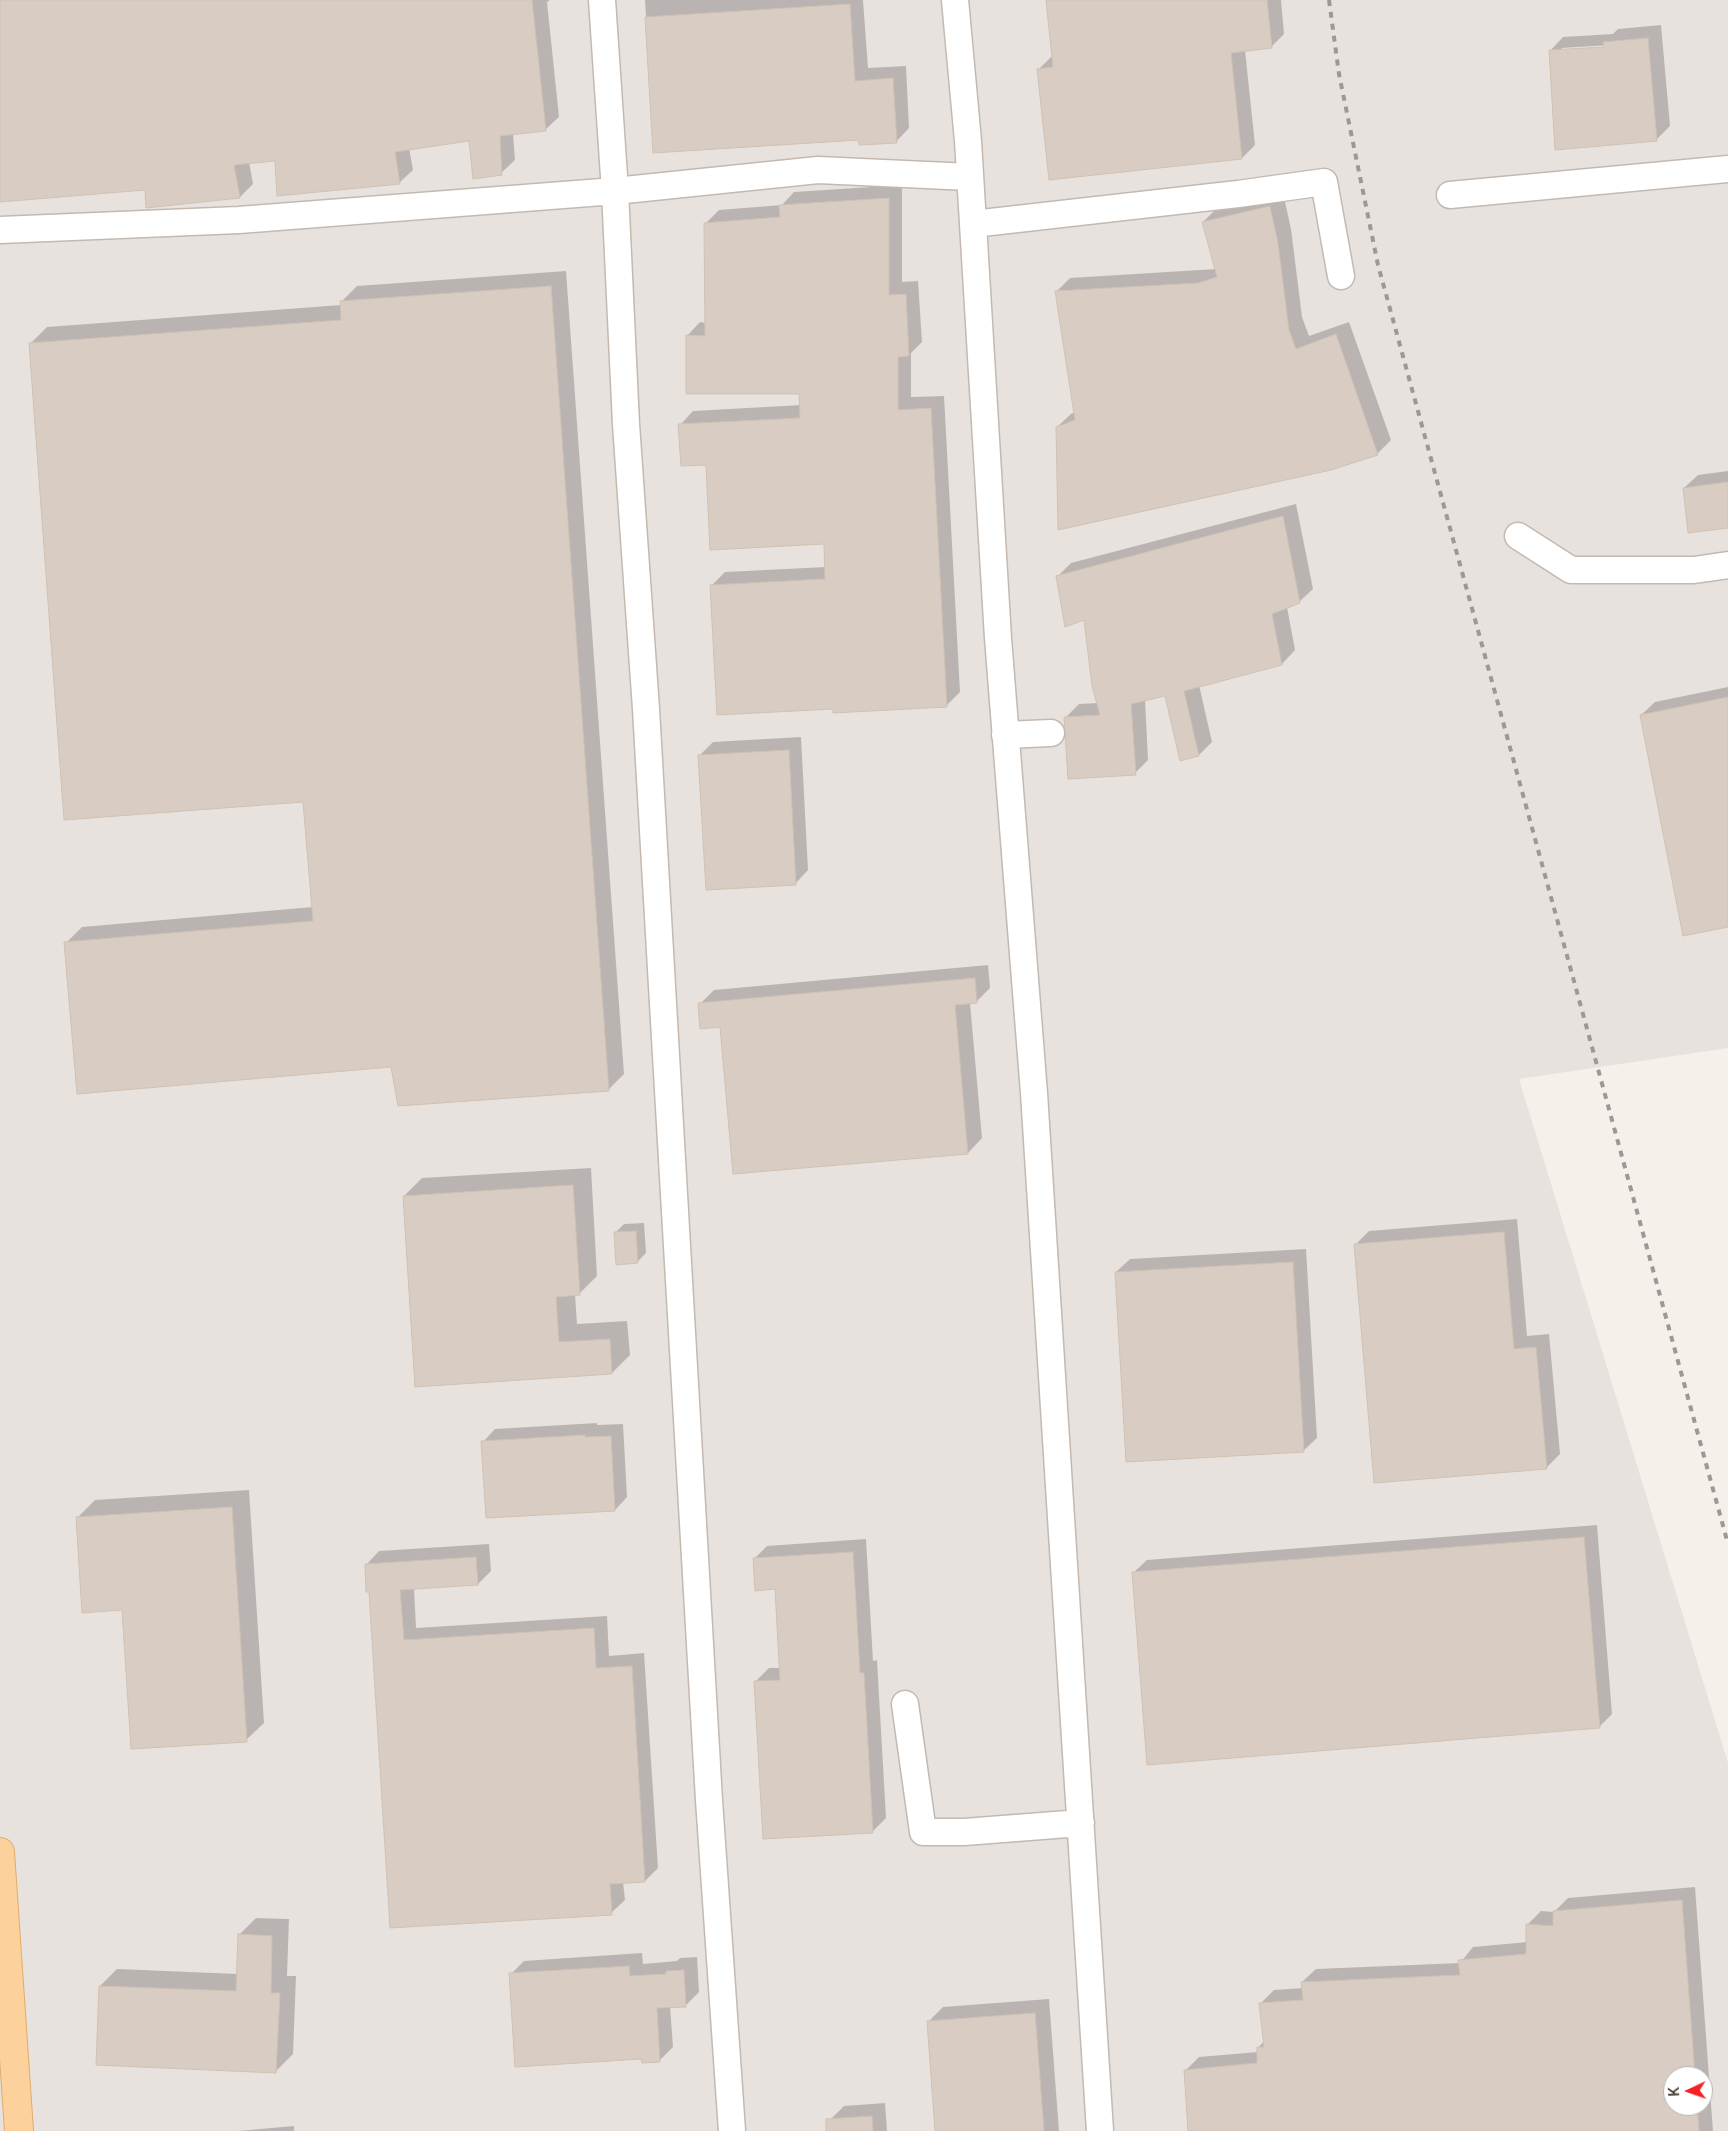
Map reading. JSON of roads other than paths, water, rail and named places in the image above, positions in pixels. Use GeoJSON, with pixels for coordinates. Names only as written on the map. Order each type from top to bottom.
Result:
{"type":"FeatureCollection","features":[{"type":"Feature","properties":{"kind":"main road"},"geometry":{"type":"LineString","coordinates":[[0,1852],[19,2131]]}},
{"type":"Feature","properties":{"kind":"street"},"geometry":{"type":"LineString","coordinates":[[602,0],[616,191],[626,424],[646,709],[708,1790],[732,2131]]}},
{"type":"Feature","properties":{"kind":"street"},"geometry":{"type":"LineString","coordinates":[[955,0],[970,178],[998,638],[1035,1102],[1100,2131]]}},
{"type":"Feature","properties":{"kind":"street"},"geometry":{"type":"LineString","coordinates":[[1450,195],[1728,169]]}},
{"type":"Feature","properties":{"kind":"street"},"geometry":{"type":"LineString","coordinates":[[0,230],[239,220],[616,191],[818,170],[970,178]]}},
{"type":"Feature","properties":{"kind":"street"},"geometry":{"type":"LineString","coordinates":[[973,224],[1238,194],[1324,182],[1341,276]]}},
{"type":"Feature","properties":{"kind":"street"},"geometry":{"type":"LineString","coordinates":[[1518,536],[1570,570],[1694,570],[1728,565]]}},
{"type":"Feature","properties":{"kind":"street"},"geometry":{"type":"LineString","coordinates":[[1006,735],[1051,733]]}},
{"type":"Feature","properties":{"kind":"street"},"geometry":{"type":"LineString","coordinates":[[906,1704],[923,1832],[964,1832],[1081,1823]]}},
{"type":"Feature","properties":{"kind":"railway"},"geometry":{"type":"LineString","coordinates":[[1329,0],[1339,74],[1378,265],[1728,1544]]}}]}
